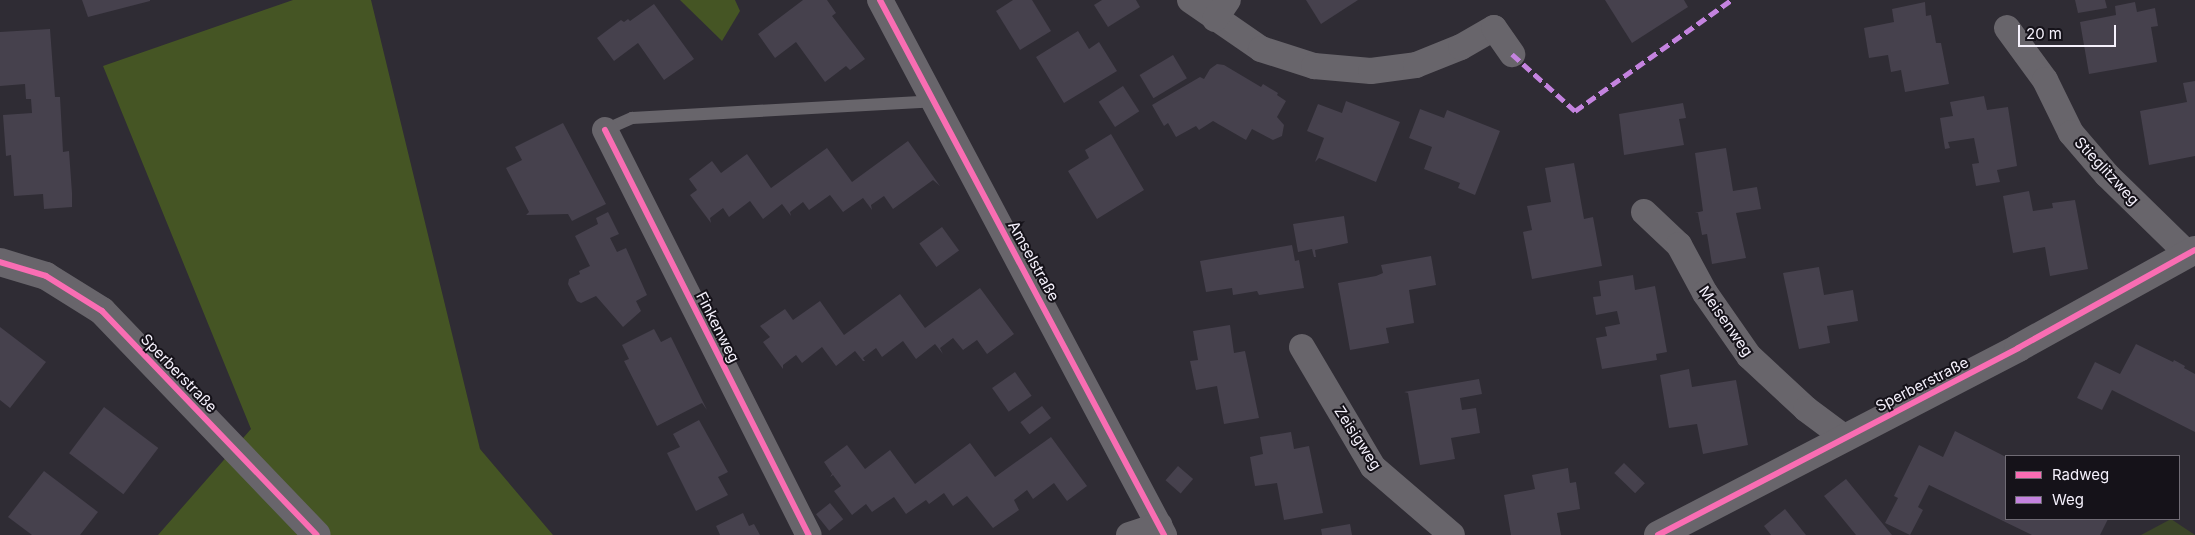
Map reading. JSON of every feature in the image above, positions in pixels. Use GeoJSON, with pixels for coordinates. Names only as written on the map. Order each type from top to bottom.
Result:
{"type":"FeatureCollection","features":[{"type":"Feature","properties":{"kind":"street","name":"Amselstraße"},"geometry":{"type":"LineString","coordinates":[[880,0],[1077,367],[1162,530]]}},
{"type":"Feature","properties":{"kind":"street"},"geometry":{"type":"LineString","coordinates":[[1190,0],[1222,10],[1261,49],[1314,66],[1371,71],[1416,65],[1461,47],[1494,28],[1512,54]]}},
{"type":"Feature","properties":{"kind":"street","name":"Stieglitzweg"},"geometry":{"type":"LineString","coordinates":[[2007,28],[2046,80],[2071,132],[2107,175],[2191,252]]}},
{"type":"Feature","properties":{"kind":"street","name":"Finkenweg"},"geometry":{"type":"LineString","coordinates":[[605,130],[809,535]]}},
{"type":"Feature","properties":{"kind":"street","name":"Meisenweg"},"geometry":{"type":"LineString","coordinates":[[1644,212],[1679,245],[1705,293],[1749,356],[1806,409],[1845,438]]}},
{"type":"Feature","properties":{"kind":"street","name":"Sperberstraße"},"geometry":{"type":"LineString","coordinates":[[1658,535],[2018,348],[2191,252]]}},
{"type":"Feature","properties":{"kind":"street","name":"Sperberstraße"},"geometry":{"type":"LineString","coordinates":[[0,262],[46,276],[102,311],[317,535]]}},
{"type":"Feature","properties":{"kind":"street","name":"Zeisigweg"},"geometry":{"type":"LineString","coordinates":[[1302,348],[1373,467],[1452,535]]}},
{"type":"Feature","properties":{"kind":"street"},"geometry":{"type":"LineString","coordinates":[[1129,535],[1162,530]]}},
{"type":"Feature","properties":{"kind":"lane"},"geometry":{"type":"LineString","coordinates":[[605,130],[632,118],[934,102]]}},
{"type":"Feature","properties":{"kind":"green space"},"geometry":{"type":"Polygon","coordinates":[[[293,0],[371,0],[480,449],[553,535],[158,535],[251,429],[103,66],[293,0]]]}},
{"type":"Feature","properties":{"kind":"green space"},"geometry":{"type":"Polygon","coordinates":[[[680,0],[735,0],[740,11],[722,41],[680,0]]]}},
{"type":"Feature","properties":{"kind":"green space"},"geometry":{"type":"Polygon","coordinates":[[[2172,520],[2195,535],[2141,535],[2172,520]]]}},
{"type":"Feature","properties":{"kind":"building"},"geometry":{"type":"Polygon","coordinates":[[[82,0],[150,0],[150,1],[88,17],[82,0]]]}},
{"type":"Feature","properties":{"kind":"building"},"geometry":{"type":"Polygon","coordinates":[[[803,0],[827,0],[836,13],[832,16],[865,59],[850,70],[846,66],[825,82],[796,42],[775,58],[758,34],[803,0]]]}},
{"type":"Feature","properties":{"kind":"building"},"geometry":{"type":"Polygon","coordinates":[[[1013,0],[1032,0],[1051,31],[1020,50],[996,11],[1013,0]]]}},
{"type":"Feature","properties":{"kind":"building"},"geometry":{"type":"Polygon","coordinates":[[[1102,0],[1136,0],[1140,7],[1108,27],[1094,5],[1102,0]]]}},
{"type":"Feature","properties":{"kind":"building"},"geometry":{"type":"Polygon","coordinates":[[[1306,0],[1358,0],[1321,24],[1306,0]]]}},
{"type":"Feature","properties":{"kind":"building"},"geometry":{"type":"Polygon","coordinates":[[[1605,0],[1684,0],[1688,7],[1632,43],[1605,0]]]}},
{"type":"Feature","properties":{"kind":"building"},"geometry":{"type":"Polygon","coordinates":[[[2075,0],[2105,0],[2107,8],[2078,13],[2075,0]]]}},
{"type":"Feature","properties":{"kind":"building"},"geometry":{"type":"Polygon","coordinates":[[[1925,2],[1926,16],[1931,15],[1936,43],[1941,43],[1949,84],[1905,92],[1901,70],[1891,72],[1888,55],[1869,58],[1864,28],[1894,22],[1892,9],[1925,2]]]}},
{"type":"Feature","properties":{"kind":"building"},"geometry":{"type":"Polygon","coordinates":[[[2135,2],[2137,12],[2155,8],[2158,26],[2151,27],[2157,62],[2089,74],[2080,22],[2116,15],[2115,6],[2135,2]]]}},
{"type":"Feature","properties":{"kind":"building"},"geometry":{"type":"Polygon","coordinates":[[[654,4],[694,59],[664,80],[638,43],[614,61],[597,38],[621,20],[624,22],[628,19],[630,21],[654,4]]]}},
{"type":"Feature","properties":{"kind":"building"},"geometry":{"type":"Polygon","coordinates":[[[50,29],[55,97],[60,97],[63,152],[69,151],[72,207],[44,209],[43,194],[14,196],[11,155],[6,156],[3,115],[32,113],[31,99],[26,99],[25,84],[0,86],[0,32],[50,29]]]}},
{"type":"Feature","properties":{"kind":"building"},"geometry":{"type":"Polygon","coordinates":[[[1078,31],[1089,49],[1099,42],[1117,71],[1064,103],[1036,57],[1078,31]]]}},
{"type":"Feature","properties":{"kind":"building"},"geometry":{"type":"Polygon","coordinates":[[[1173,55],[1187,78],[1153,98],[1140,75],[1173,55]]]}},
{"type":"Feature","properties":{"kind":"building"},"geometry":{"type":"Polygon","coordinates":[[[1217,64],[1224,65],[1261,87],[1263,84],[1278,93],[1277,95],[1286,101],[1277,117],[1284,125],[1282,136],[1273,140],[1252,129],[1246,140],[1213,121],[1199,130],[1196,126],[1176,137],[1168,123],[1164,126],[1152,105],[1200,77],[1204,79],[1210,69],[1217,64]]]}},
{"type":"Feature","properties":{"kind":"building"},"geometry":{"type":"Polygon","coordinates":[[[2195,81],[2195,156],[2149,165],[2140,111],[2187,102],[2183,83],[2195,81]]]}},
{"type":"Feature","properties":{"kind":"building"},"geometry":{"type":"Polygon","coordinates":[[[1123,86],[1139,111],[1115,127],[1099,102],[1123,86]]]}},
{"type":"Feature","properties":{"kind":"building"},"geometry":{"type":"Polygon","coordinates":[[[1984,96],[1987,110],[2008,107],[2017,166],[1997,170],[2000,182],[1976,186],[1972,164],[1979,163],[1974,138],[1948,142],[1950,148],[1945,149],[1940,118],[1953,116],[1950,102],[1984,96]]]}},
{"type":"Feature","properties":{"kind":"building"},"geometry":{"type":"Polygon","coordinates":[[[1346,101],[1400,122],[1376,182],[1319,158],[1315,162],[1324,138],[1307,131],[1318,104],[1342,113],[1346,101]]]}},
{"type":"Feature","properties":{"kind":"building"},"geometry":{"type":"Polygon","coordinates":[[[1683,103],[1686,118],[1679,119],[1684,145],[1624,155],[1619,114],[1683,103]]]}},
{"type":"Feature","properties":{"kind":"building"},"geometry":{"type":"Polygon","coordinates":[[[1420,109],[1444,118],[1447,110],[1500,131],[1475,195],[1458,188],[1460,183],[1424,169],[1432,147],[1409,138],[1420,109]]]}},
{"type":"Feature","properties":{"kind":"building"},"geometry":{"type":"Polygon","coordinates":[[[563,123],[606,204],[572,221],[568,214],[526,215],[529,212],[506,168],[522,160],[515,147],[563,123]]]}},
{"type":"Feature","properties":{"kind":"building"},"geometry":{"type":"Polygon","coordinates":[[[1111,134],[1144,190],[1097,219],[1068,171],[1089,158],[1085,150],[1111,134]]]}},
{"type":"Feature","properties":{"kind":"building"},"geometry":{"type":"Polygon","coordinates":[[[908,141],[940,186],[933,180],[893,209],[884,196],[871,205],[872,210],[863,198],[843,212],[830,195],[809,210],[803,202],[790,212],[791,216],[782,204],[763,219],[750,201],[729,217],[723,208],[710,218],[711,223],[690,195],[697,190],[689,179],[712,161],[721,173],[747,154],[771,188],[827,148],[852,182],[908,141]]]}},
{"type":"Feature","properties":{"kind":"building"},"geometry":{"type":"Polygon","coordinates":[[[1726,148],[1733,191],[1757,187],[1761,209],[1736,213],[1746,258],[1712,264],[1707,234],[1702,235],[1698,213],[1695,213],[1703,211],[1695,153],[1726,148]]]}},
{"type":"Feature","properties":{"kind":"building"},"geometry":{"type":"Polygon","coordinates":[[[1574,163],[1584,219],[1593,217],[1602,266],[1532,279],[1523,232],[1532,230],[1527,206],[1551,202],[1545,168],[1574,163]]]}},
{"type":"Feature","properties":{"kind":"building"},"geometry":{"type":"Polygon","coordinates":[[[2029,191],[2033,211],[2053,208],[2052,203],[2075,200],[2088,269],[2050,276],[2045,247],[2013,253],[2003,196],[2029,191]]]}},
{"type":"Feature","properties":{"kind":"building"},"geometry":{"type":"Polygon","coordinates":[[[608,212],[619,234],[610,238],[617,252],[626,248],[647,295],[636,301],[641,311],[623,327],[596,296],[581,303],[577,301],[568,284],[569,279],[580,274],[579,271],[590,266],[575,236],[598,224],[596,218],[608,212]]]}},
{"type":"Feature","properties":{"kind":"building"},"geometry":{"type":"Polygon","coordinates":[[[1344,216],[1348,243],[1315,250],[1316,257],[1314,257],[1312,249],[1298,252],[1293,224],[1344,216]]]}},
{"type":"Feature","properties":{"kind":"building"},"geometry":{"type":"Polygon","coordinates":[[[942,227],[959,250],[936,267],[919,243],[942,227]]]}},
{"type":"Feature","properties":{"kind":"building"},"geometry":{"type":"Polygon","coordinates":[[[1292,245],[1295,261],[1299,260],[1304,288],[1259,295],[1257,291],[1233,295],[1232,288],[1206,292],[1200,261],[1292,245]]]}},
{"type":"Feature","properties":{"kind":"building"},"geometry":{"type":"Polygon","coordinates":[[[1431,256],[1436,285],[1409,290],[1414,323],[1386,328],[1389,343],[1350,350],[1338,283],[1376,276],[1383,273],[1381,265],[1431,256]]]}},
{"type":"Feature","properties":{"kind":"building"},"geometry":{"type":"Polygon","coordinates":[[[1819,267],[1824,295],[1853,290],[1858,321],[1827,326],[1830,343],[1799,349],[1783,273],[1819,267]]]}},
{"type":"Feature","properties":{"kind":"building"},"geometry":{"type":"Polygon","coordinates":[[[1633,275],[1635,290],[1655,286],[1667,352],[1656,354],[1657,360],[1602,369],[1596,338],[1607,336],[1605,327],[1620,324],[1617,311],[1596,315],[1593,297],[1601,296],[1599,281],[1633,275]]]}},
{"type":"Feature","properties":{"kind":"building"},"geometry":{"type":"Polygon","coordinates":[[[980,288],[1014,334],[987,354],[977,340],[963,350],[953,338],[940,348],[943,354],[935,344],[916,359],[903,341],[882,357],[876,348],[863,358],[865,361],[863,361],[855,351],[836,366],[822,347],[802,363],[796,355],[783,365],[783,369],[763,342],[770,337],[760,326],[785,309],[793,320],[820,301],[844,335],[900,294],[925,328],[980,288]]]}},
{"type":"Feature","properties":{"kind":"building"},"geometry":{"type":"Polygon","coordinates":[[[1230,325],[1234,353],[1245,351],[1259,418],[1224,424],[1217,386],[1196,390],[1190,361],[1198,360],[1193,331],[1230,325]]]}},
{"type":"Feature","properties":{"kind":"building"},"geometry":{"type":"Polygon","coordinates":[[[0,327],[46,362],[10,408],[0,400],[0,327]]]}},
{"type":"Feature","properties":{"kind":"building"},"geometry":{"type":"Polygon","coordinates":[[[654,329],[661,342],[671,337],[707,410],[702,403],[657,426],[624,361],[629,359],[622,345],[654,329]]]}},
{"type":"Feature","properties":{"kind":"building"},"geometry":{"type":"Polygon","coordinates":[[[2136,344],[2173,362],[2174,360],[2195,374],[2195,432],[2112,390],[2102,410],[2077,398],[2095,362],[2120,374],[2136,344]]]}},
{"type":"Feature","properties":{"kind":"building"},"geometry":{"type":"Polygon","coordinates":[[[1689,369],[1692,387],[1736,380],[1748,445],[1703,454],[1697,424],[1669,428],[1660,375],[1689,369]]]}},
{"type":"Feature","properties":{"kind":"building"},"geometry":{"type":"Polygon","coordinates":[[[1015,372],[1032,396],[1009,412],[992,388],[1015,372]]]}},
{"type":"Feature","properties":{"kind":"building"},"geometry":{"type":"Polygon","coordinates":[[[1479,379],[1482,394],[1460,398],[1462,410],[1476,408],[1480,433],[1451,438],[1455,459],[1420,465],[1408,393],[1404,392],[1479,379]]]}},
{"type":"Feature","properties":{"kind":"building"},"geometry":{"type":"Polygon","coordinates":[[[1042,406],[1051,418],[1029,434],[1020,422],[1042,406]]]}},
{"type":"Feature","properties":{"kind":"building"},"geometry":{"type":"Polygon","coordinates":[[[104,407],[158,448],[123,494],[69,453],[104,407]]]}},
{"type":"Feature","properties":{"kind":"building"},"geometry":{"type":"Polygon","coordinates":[[[699,420],[728,472],[718,477],[728,495],[696,511],[667,453],[680,447],[673,434],[699,420]]]}},
{"type":"Feature","properties":{"kind":"building"},"geometry":{"type":"Polygon","coordinates":[[[1955,431],[2005,456],[2005,520],[2108,520],[2100,535],[2032,535],[1929,485],[1918,507],[1923,510],[1910,535],[1885,523],[1898,498],[1894,496],[1919,445],[1943,457],[1955,431]]]}},
{"type":"Feature","properties":{"kind":"building"},"geometry":{"type":"Polygon","coordinates":[[[1291,432],[1294,449],[1309,446],[1323,513],[1284,520],[1277,483],[1255,486],[1250,457],[1263,454],[1260,437],[1291,432]]]}},
{"type":"Feature","properties":{"kind":"building"},"geometry":{"type":"Polygon","coordinates":[[[1051,437],[1087,486],[1067,501],[1054,483],[1033,499],[1027,490],[1014,500],[1019,510],[993,528],[967,496],[953,506],[944,493],[929,504],[926,500],[906,514],[894,497],[872,512],[866,504],[852,515],[834,491],[841,486],[833,475],[830,477],[832,474],[824,462],[847,445],[865,469],[890,450],[915,484],[970,443],[995,477],[1051,437]]]}},
{"type":"Feature","properties":{"kind":"building"},"geometry":{"type":"Polygon","coordinates":[[[1624,463],[1645,483],[1635,493],[1614,473],[1624,463]]]}},
{"type":"Feature","properties":{"kind":"building"},"geometry":{"type":"Polygon","coordinates":[[[1178,466],[1193,479],[1181,493],[1166,480],[1178,466]]]}},
{"type":"Feature","properties":{"kind":"building"},"geometry":{"type":"Polygon","coordinates":[[[1568,468],[1570,483],[1576,482],[1580,509],[1557,513],[1561,535],[1511,535],[1504,495],[1535,489],[1532,475],[1568,468]]]}},
{"type":"Feature","properties":{"kind":"building"},"geometry":{"type":"Polygon","coordinates":[[[44,471],[98,512],[80,535],[32,535],[8,517],[44,471]]]}},
{"type":"Feature","properties":{"kind":"building"},"geometry":{"type":"Polygon","coordinates":[[[1846,479],[1892,535],[1856,535],[1824,496],[1846,479]]]}},
{"type":"Feature","properties":{"kind":"building"},"geometry":{"type":"Polygon","coordinates":[[[830,503],[843,519],[829,531],[816,514],[830,503]]]}},
{"type":"Feature","properties":{"kind":"building"},"geometry":{"type":"Polygon","coordinates":[[[1785,509],[1806,535],[1771,535],[1764,526],[1785,509]]]}},
{"type":"Feature","properties":{"kind":"building"},"geometry":{"type":"Polygon","coordinates":[[[743,513],[749,526],[754,524],[760,535],[720,535],[716,526],[743,513]]]}},
{"type":"Feature","properties":{"kind":"building"},"geometry":{"type":"Polygon","coordinates":[[[1350,524],[1352,535],[1322,535],[1321,529],[1350,524]]]}},
{"type":"Feature","properties":{"kind":"marked path"},"geometry":{"type":"LineString","coordinates":[[1512,54],[1575,111],[1731,0]]}},
{"type":"Feature","properties":{"kind":"cycle path"},"geometry":{"type":"LineString","coordinates":[[880,0],[1164,535]]}},
{"type":"Feature","properties":{"kind":"cycle path"},"geometry":{"type":"LineString","coordinates":[[605,130],[809,535]]}},
{"type":"Feature","properties":{"kind":"cycle path"},"geometry":{"type":"LineString","coordinates":[[1658,535],[2018,348],[2195,250]]}},
{"type":"Feature","properties":{"kind":"cycle path"},"geometry":{"type":"LineString","coordinates":[[0,262],[46,276],[102,311],[317,535]]}}]}
